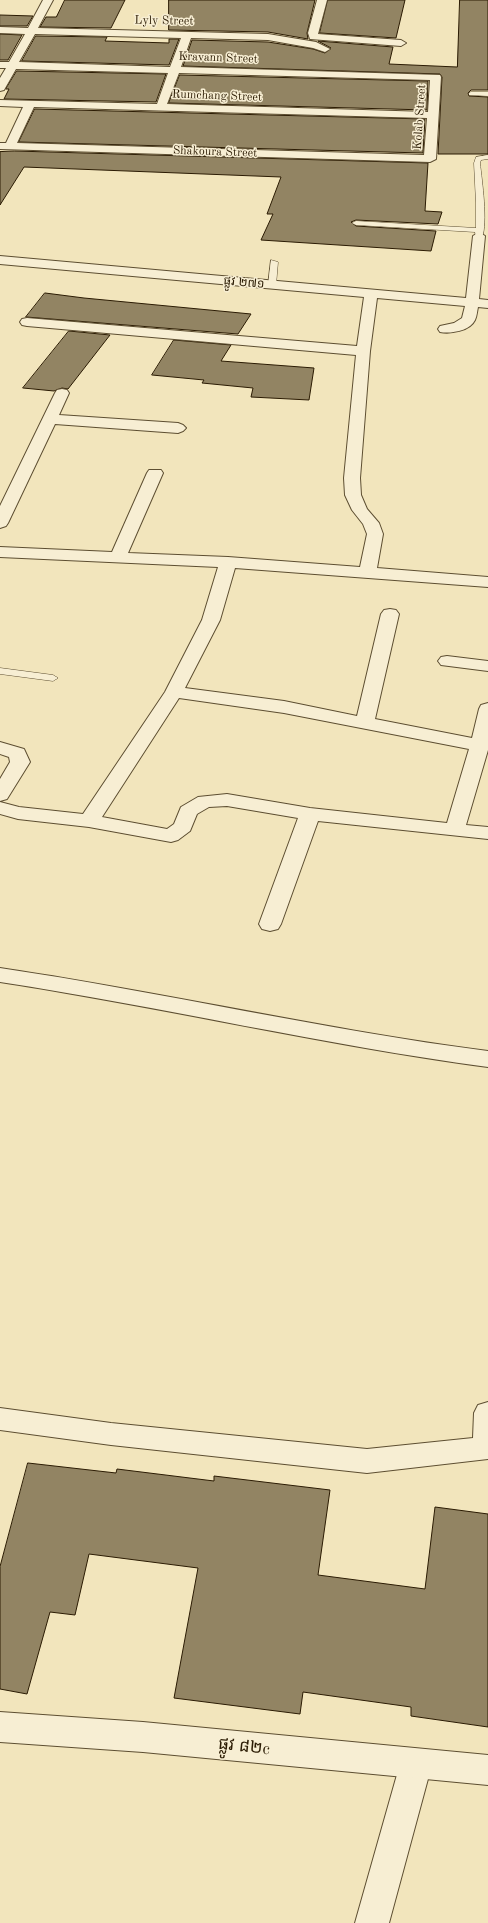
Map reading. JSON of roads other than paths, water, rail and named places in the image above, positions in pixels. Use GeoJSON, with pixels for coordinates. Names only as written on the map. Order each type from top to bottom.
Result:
{"type":"FeatureCollection","features":[{"type":"Feature","properties":{"kind":"street"},"geometry":{"type":"LineString","coordinates":[[0,88],[48,0]]}},
{"type":"Feature","properties":{"kind":"street"},"geometry":{"type":"LineString","coordinates":[[322,0],[313,33],[314,37],[401,43]]}},
{"type":"Feature","properties":{"kind":"street","name":"Lyly Street"},"geometry":{"type":"LineString","coordinates":[[0,30],[282,39],[316,44],[324,49]]}},
{"type":"Feature","properties":{"kind":"street"},"geometry":{"type":"LineString","coordinates":[[160,108],[187,35]]}},
{"type":"Feature","properties":{"kind":"street","name":"Kravann Street"},"geometry":{"type":"LineString","coordinates":[[0,65],[436,77]]}},
{"type":"Feature","properties":{"kind":"street","name":"Kolab Street"},"geometry":{"type":"LineString","coordinates":[[430,159],[436,77]]}},
{"type":"Feature","properties":{"kind":"street","name":"Rumchang Street"},"geometry":{"type":"LineString","coordinates":[[0,103],[434,115]]}},
{"type":"Feature","properties":{"kind":"street"},"geometry":{"type":"LineString","coordinates":[[5,146],[30,104]]}},
{"type":"Feature","properties":{"kind":"street","name":"Shakoura Street"},"geometry":{"type":"LineString","coordinates":[[5,146],[430,159]]}},
{"type":"Feature","properties":{"kind":"street"},"geometry":{"type":"LineString","coordinates":[[445,329],[458,327],[468,320],[472,303],[480,233]]}},
{"type":"Feature","properties":{"kind":"street","name":"ផ្លូវ ២៧១"},"geometry":{"type":"LineString","coordinates":[[0,260],[488,304]]}},
{"type":"Feature","properties":{"kind":"street"},"geometry":{"type":"LineString","coordinates":[[368,572],[375,534],[371,523],[360,510],[353,494],[352,478],[363,351],[371,294]]}},
{"type":"Feature","properties":{"kind":"street"},"geometry":{"type":"LineString","coordinates":[[27,322],[363,351]]}},
{"type":"Feature","properties":{"kind":"street"},"geometry":{"type":"LineString","coordinates":[[0,523],[62,393]]}},
{"type":"Feature","properties":{"kind":"street"},"geometry":{"type":"LineString","coordinates":[[49,420],[178,428]]}},
{"type":"Feature","properties":{"kind":"street"},"geometry":{"type":"LineString","coordinates":[[118,557],[155,473]]}},
{"type":"Feature","properties":{"kind":"street"},"geometry":{"type":"LineString","coordinates":[[0,552],[228,562],[488,582]]}},
{"type":"Feature","properties":{"kind":"street"},"geometry":{"type":"LineString","coordinates":[[88,821],[174,692],[211,620],[228,562]]}},
{"type":"Feature","properties":{"kind":"street"},"geometry":{"type":"LineString","coordinates":[[365,723],[390,614]]}},
{"type":"Feature","properties":{"kind":"street"},"geometry":{"type":"LineString","coordinates":[[447,661],[488,666]]}},
{"type":"Feature","properties":{"kind":"street"},"geometry":{"type":"LineString","coordinates":[[174,692],[284,707],[480,745]]}},
{"type":"Feature","properties":{"kind":"street"},"geometry":{"type":"LineString","coordinates":[[455,829],[480,745],[488,709]]}},
{"type":"Feature","properties":{"kind":"street"},"geometry":{"type":"LineString","coordinates":[[0,748],[17,753],[20,762],[0,795]]}},
{"type":"Feature","properties":{"kind":"street"},"geometry":{"type":"LineString","coordinates":[[0,808],[18,813],[88,821],[171,836],[183,827],[188,811],[205,801],[227,800],[310,814],[455,829],[488,834]]}},
{"type":"Feature","properties":{"kind":"street"},"geometry":{"type":"LineString","coordinates":[[270,924],[310,814]]}},
{"type":"Feature","properties":{"kind":"street"},"geometry":{"type":"LineString","coordinates":[[0,975],[169,1003],[344,1038],[431,1053],[488,1059]]}},
{"type":"Feature","properties":{"kind":"street"},"geometry":{"type":"LineString","coordinates":[[0,1419],[111,1434],[367,1461],[488,1448],[488,1413]]}},
{"type":"Feature","properties":{"kind":"street","name":"ផ្លូវ ៨២c"},"geometry":{"type":"LineString","coordinates":[[0,1727],[143,1737],[488,1770]]}},
{"type":"Feature","properties":{"kind":"street"},"geometry":{"type":"LineString","coordinates":[[372,1923],[416,1764]]}},
{"type":"Feature","properties":{"kind":"lane"},"geometry":{"type":"LineString","coordinates":[[471,94],[488,94]]}},
{"type":"Feature","properties":{"kind":"lane"},"geometry":{"type":"LineString","coordinates":[[356,223],[480,233],[480,202],[477,163],[478,158],[488,157]]}},
{"type":"Feature","properties":{"kind":"lane"},"geometry":{"type":"LineString","coordinates":[[480,202],[488,203]]}},
{"type":"Feature","properties":{"kind":"lane"},"geometry":{"type":"LineString","coordinates":[[272,285],[274,262]]}},
{"type":"Feature","properties":{"kind":"lane"},"geometry":{"type":"LineString","coordinates":[[0,671],[53,678]]}}]}
